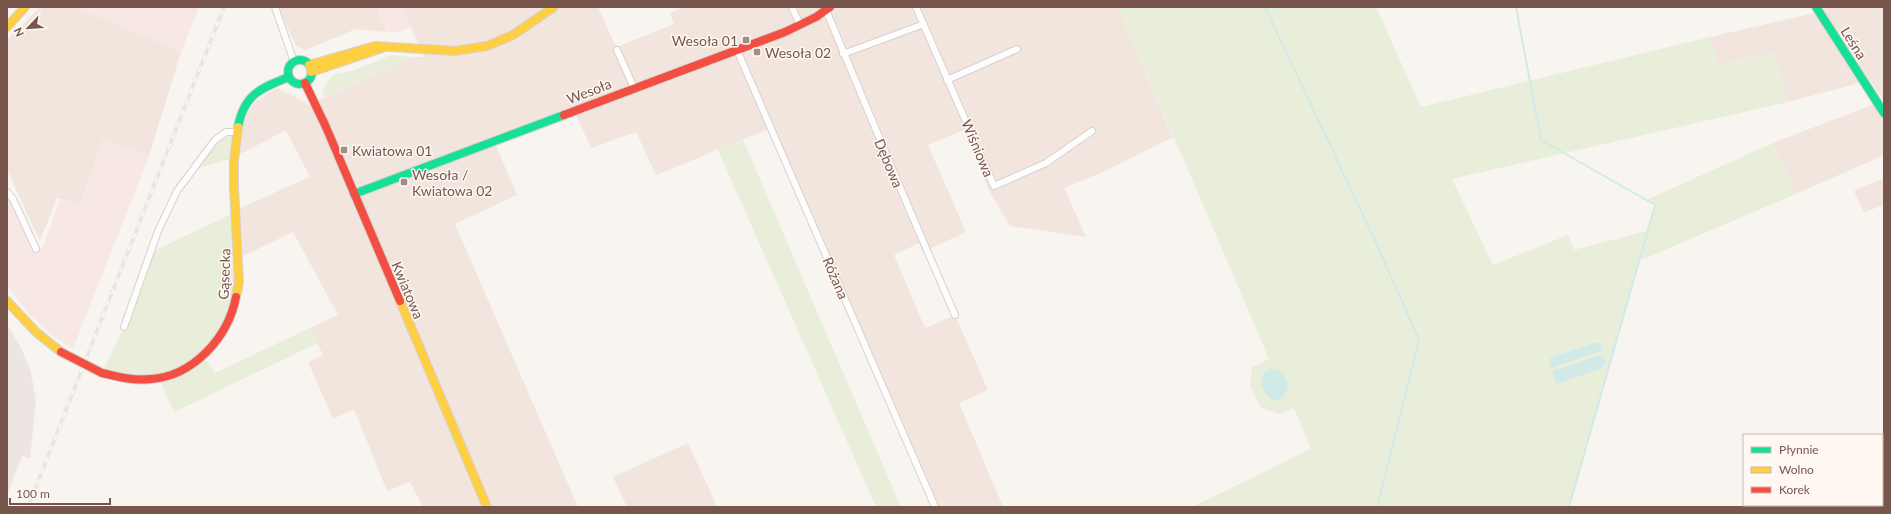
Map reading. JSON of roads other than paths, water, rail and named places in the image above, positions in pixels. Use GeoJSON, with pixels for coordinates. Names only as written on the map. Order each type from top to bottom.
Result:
{"type":"FeatureCollection","features":[{"type":"Feature","properties":{"kind":"street"},"geometry":{"type":"LineString","coordinates":[[7,27],[25,7]]}},
{"type":"Feature","properties":{"kind":"street"},"geometry":{"type":"LineString","coordinates":[[274,7],[294,62]]}},
{"type":"Feature","properties":{"kind":"street"},"geometry":{"type":"LineString","coordinates":[[310,68],[367,47],[472,50],[513,35],[554,7]]}},
{"type":"Feature","properties":{"kind":"street"},"geometry":{"type":"LineString","coordinates":[[792,7],[800,25]]}},
{"type":"Feature","properties":{"kind":"street","name":"Wiśniowa"},"geometry":{"type":"LineString","coordinates":[[916,7],[994,186],[1046,163],[1092,131]]}},
{"type":"Feature","properties":{"kind":"street","name":"Leśna"},"geometry":{"type":"LineString","coordinates":[[1816,7],[1884,113]]}},
{"type":"Feature","properties":{"kind":"street","name":"Wesoła"},"geometry":{"type":"LineString","coordinates":[[354,194],[737,50],[800,25],[828,9]]}},
{"type":"Feature","properties":{"kind":"street","name":"Dębowa"},"geometry":{"type":"LineString","coordinates":[[828,9],[843,54],[955,315]]}},
{"type":"Feature","properties":{"kind":"street"},"geometry":{"type":"LineString","coordinates":[[843,54],[924,24]]}},
{"type":"Feature","properties":{"kind":"street"},"geometry":{"type":"LineString","coordinates":[[947,80],[1017,49]]}},
{"type":"Feature","properties":{"kind":"street"},"geometry":{"type":"LineString","coordinates":[[617,50],[634,88]]}},
{"type":"Feature","properties":{"kind":"street","name":"Różana"},"geometry":{"type":"LineString","coordinates":[[737,50],[935,507]]}},
{"type":"Feature","properties":{"kind":"street"},"geometry":{"type":"LineString","coordinates":[[300,61],[310,68],[310,77],[305,83],[296,83],[289,77],[289,67],[294,62],[300,61]]}},
{"type":"Feature","properties":{"kind":"street","name":"Gąsecka"},"geometry":{"type":"LineString","coordinates":[[7,301],[36,332],[61,352],[102,373],[123,379],[146,380],[178,372],[204,356],[224,333],[237,301],[239,282],[235,185],[236,132],[241,111],[256,91],[289,77]]}},
{"type":"Feature","properties":{"kind":"street","name":"Kwiatowa"},"geometry":{"type":"LineString","coordinates":[[305,83],[326,127],[487,507]]}},
{"type":"Feature","properties":{"kind":"street"},"geometry":{"type":"LineString","coordinates":[[124,327],[158,232],[177,191],[215,140],[226,132],[236,132]]}},
{"type":"Feature","properties":{"kind":"street"},"geometry":{"type":"LineString","coordinates":[[7,192],[13,199],[36,249]]}},
{"type":"Feature","properties":{"kind":"water"},"geometry":{"type":"Polygon","coordinates":[[[1595,343],[1600,343],[1602,345],[1601,351],[1551,368],[1549,365],[1551,357],[1595,343]]]}},
{"type":"Feature","properties":{"kind":"water"},"geometry":{"type":"Polygon","coordinates":[[[1597,356],[1602,356],[1605,359],[1605,364],[1602,368],[1560,383],[1555,383],[1553,371],[1597,356]]]}},
{"type":"Feature","properties":{"kind":"water"},"geometry":{"type":"Polygon","coordinates":[[[1270,369],[1277,369],[1285,377],[1288,386],[1285,394],[1276,401],[1267,395],[1261,381],[1265,372],[1270,369]]]}},
{"type":"Feature","properties":{"kind":"waterway"},"geometry":{"type":"LineString","coordinates":[[1265,7],[1378,247],[1419,340],[1377,507]]}},
{"type":"Feature","properties":{"kind":"waterway"},"geometry":{"type":"LineString","coordinates":[[1516,7],[1541,140],[1655,205],[1569,507]]}},
{"type":"Feature","properties":{"kind":"railway"},"geometry":{"type":"LineString","coordinates":[[28,507],[224,7]]}},
{"type":"Feature","properties":{"kind":"place","name":"Wesoła 01"},"geometry":{"type":"Point","coordinates":[746,40]}},
{"type":"Feature","properties":{"kind":"place","name":"Wesoła 02"},"geometry":{"type":"Point","coordinates":[757,52]}},
{"type":"Feature","properties":{"kind":"place","name":"Kwiatowa 01"},"geometry":{"type":"Point","coordinates":[344,150]}},
{"type":"Feature","properties":{"kind":"place","name":"Wesoła / Kwiatowa 02"},"geometry":{"type":"Point","coordinates":[404,182]}}]}
